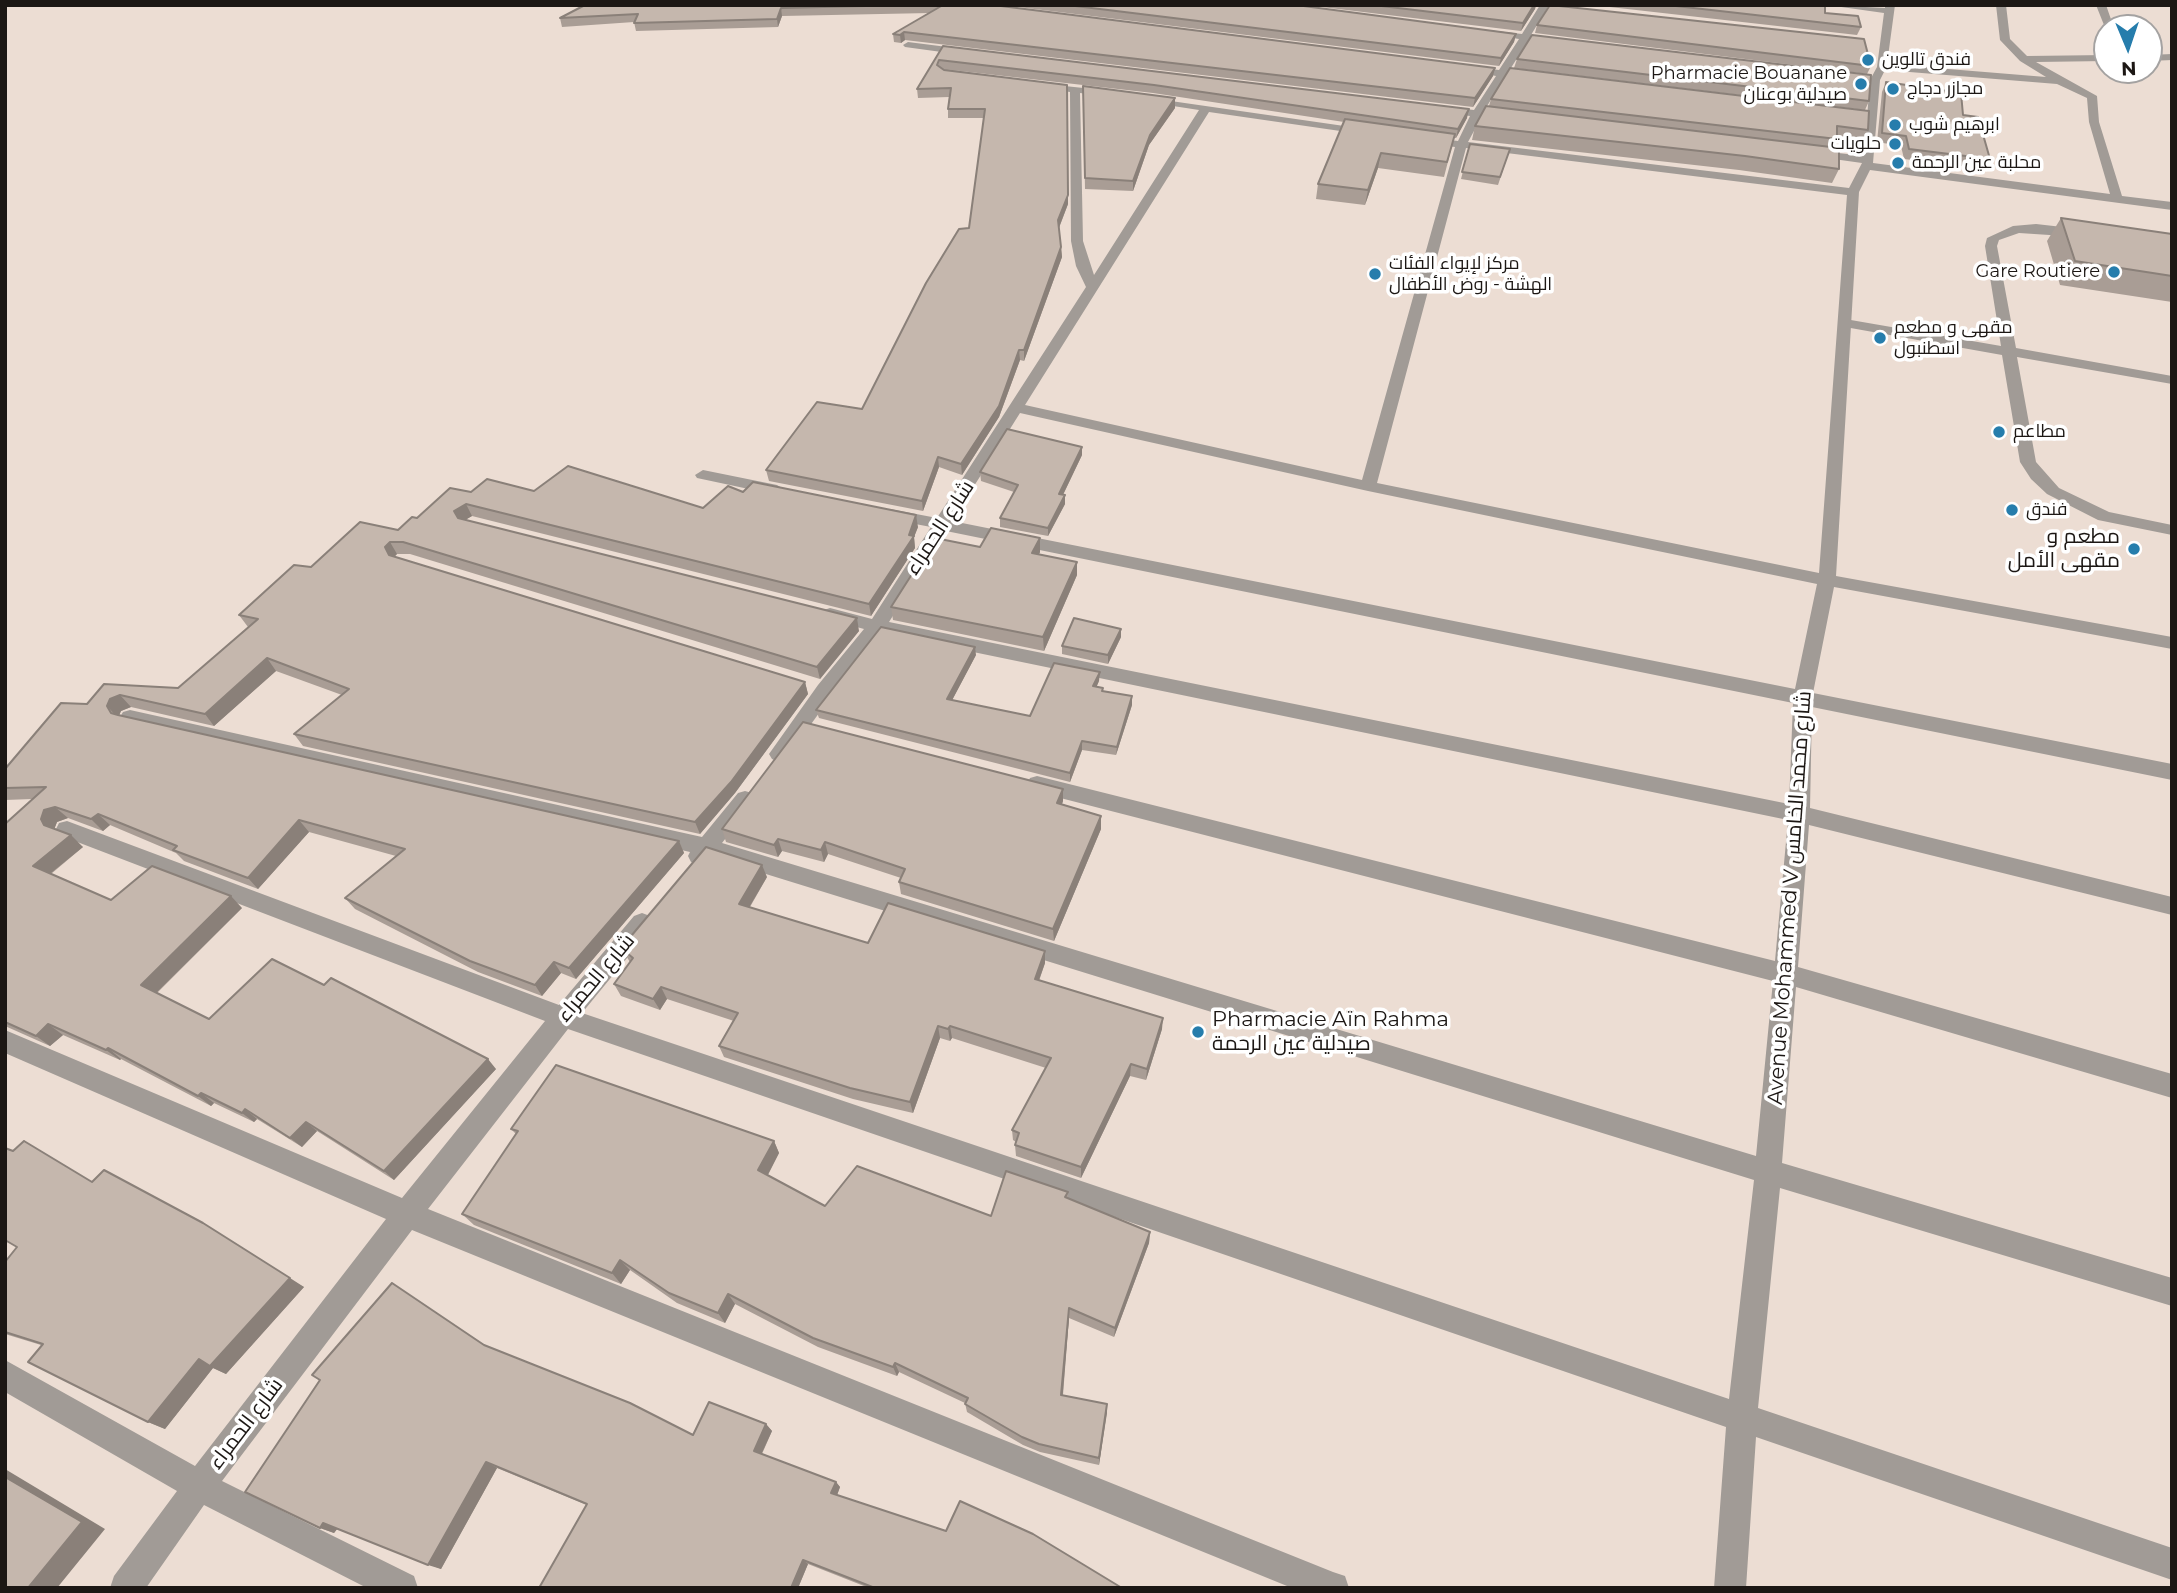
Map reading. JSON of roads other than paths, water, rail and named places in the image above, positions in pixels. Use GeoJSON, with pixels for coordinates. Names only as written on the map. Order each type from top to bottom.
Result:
{"type":"FeatureCollection","features":[{"type":"Feature","properties":{"kind":"street"},"geometry":{"type":"LineString","coordinates":[[1539,5],[1550,6]]}},
{"type":"Feature","properties":{"kind":"street"},"geometry":{"type":"LineString","coordinates":[[1831,5],[1890,8]]}},
{"type":"Feature","properties":{"kind":"street"},"geometry":{"type":"LineString","coordinates":[[2001,5],[2005,40],[2024,59],[2059,81],[2092,96],[2094,122],[2117,198]]}},
{"type":"Feature","properties":{"kind":"street"},"geometry":{"type":"LineString","coordinates":[[1368,486],[1461,145],[1477,114],[1550,6]]}},
{"type":"Feature","properties":{"kind":"street","name":"Avenue Mohammed V شارع محمد الخامس"},"geometry":{"type":"LineString","coordinates":[[1730,1588],[1742,1419],[1786,974],[1799,814],[1803,696],[1827,580],[1853,192],[1868,163],[1866,117],[1880,43],[1890,8]]}},
{"type":"Feature","properties":{"kind":"street"},"geometry":{"type":"LineString","coordinates":[[1472,31],[1567,42]]}},
{"type":"Feature","properties":{"kind":"street"},"geometry":{"type":"LineString","coordinates":[[908,45],[978,53]]}},
{"type":"Feature","properties":{"kind":"street"},"geometry":{"type":"LineString","coordinates":[[2024,59],[2093,58]]}},
{"type":"Feature","properties":{"kind":"street"},"geometry":{"type":"LineString","coordinates":[[1449,67],[1545,79]]}},
{"type":"Feature","properties":{"kind":"street"},"geometry":{"type":"LineString","coordinates":[[1873,75],[2059,81]]}},
{"type":"Feature","properties":{"kind":"street"},"geometry":{"type":"LineString","coordinates":[[1023,83],[1127,96]]}},
{"type":"Feature","properties":{"kind":"street"},"geometry":{"type":"LineString","coordinates":[[1075,90],[1077,241],[1083,266],[1092,286]]}},
{"type":"Feature","properties":{"kind":"street"},"geometry":{"type":"LineString","coordinates":[[1140,98],[1380,133]]}},
{"type":"Feature","properties":{"kind":"street"},"geometry":{"type":"LineString","coordinates":[[1421,107],[1518,119]]}},
{"type":"Feature","properties":{"kind":"street","name":"شارع الحمراء"},"geometry":{"type":"LineString","coordinates":[[689,868],[802,724],[818,688],[877,626],[1018,408],[1206,108]]}},
{"type":"Feature","properties":{"kind":"street"},"geometry":{"type":"LineString","coordinates":[[1407,137],[1853,192]]}},
{"type":"Feature","properties":{"kind":"street"},"geometry":{"type":"LineString","coordinates":[[1802,152],[2172,205]]}},
{"type":"Feature","properties":{"kind":"street"},"geometry":{"type":"LineString","coordinates":[[2096,236],[2036,228],[2017,229],[1993,238],[1991,246],[2028,462],[2037,476],[2053,491],[2105,516],[2172,530]]}},
{"type":"Feature","properties":{"kind":"street"},"geometry":{"type":"LineString","coordinates":[[1845,323],[2172,380]]}},
{"type":"Feature","properties":{"kind":"street"},"geometry":{"type":"LineString","coordinates":[[1018,408],[1368,486],[1827,580],[2172,643]]}},
{"type":"Feature","properties":{"kind":"street"},"geometry":{"type":"LineString","coordinates":[[704,475],[796,494]]}},
{"type":"Feature","properties":{"kind":"street"},"geometry":{"type":"LineString","coordinates":[[876,511],[2172,772]]}},
{"type":"Feature","properties":{"kind":"street"},"geometry":{"type":"LineString","coordinates":[[809,609],[877,626],[1799,814],[2172,906]]}},
{"type":"Feature","properties":{"kind":"street"},"geometry":{"type":"LineString","coordinates":[[130,717],[707,847],[1768,1172],[2172,1292]]}},
{"type":"Feature","properties":{"kind":"street"},"geometry":{"type":"LineString","coordinates":[[802,724],[828,731]]}},
{"type":"Feature","properties":{"kind":"street"},"geometry":{"type":"LineString","coordinates":[[1017,779],[1786,974],[2172,1086]]}},
{"type":"Feature","properties":{"kind":"street"},"geometry":{"type":"LineString","coordinates":[[67,829],[563,1017],[2172,1564]]}},
{"type":"Feature","properties":{"kind":"street","name":"شارع الحمراء"},"geometry":{"type":"LineString","coordinates":[[126,1588],[199,1486],[407,1214],[563,1017],[653,911]]}},
{"type":"Feature","properties":{"kind":"street"},"geometry":{"type":"LineString","coordinates":[[5,1041],[407,1214],[1333,1588]]}},
{"type":"Feature","properties":{"kind":"street"},"geometry":{"type":"LineString","coordinates":[[5,1375],[199,1486],[402,1588]]}},
{"type":"Feature","properties":{"kind":"place","name":"فندق تالوين"},"geometry":{"type":"Point","coordinates":[1868,60]}},
{"type":"Feature","properties":{"kind":"place","name":"Pharmacie Bouanane صيدلية بوعنان"},"geometry":{"type":"Point","coordinates":[1861,84]}},
{"type":"Feature","properties":{"kind":"place","name":"مجازر دجاج"},"geometry":{"type":"Point","coordinates":[1893,89]}},
{"type":"Feature","properties":{"kind":"place","name":"ابرهيم شوب"},"geometry":{"type":"Point","coordinates":[1895,125]}},
{"type":"Feature","properties":{"kind":"place","name":"حلويات"},"geometry":{"type":"Point","coordinates":[1895,144]}},
{"type":"Feature","properties":{"kind":"place","name":"محلبة عين الرحمة"},"geometry":{"type":"Point","coordinates":[1898,163]}},
{"type":"Feature","properties":{"kind":"place","name":"Gare Routiere"},"geometry":{"type":"Point","coordinates":[2114,272]}},
{"type":"Feature","properties":{"kind":"place","name":"مركز لإيواء الفئات الهشة - روض الأطفال"},"geometry":{"type":"Point","coordinates":[1375,274]}},
{"type":"Feature","properties":{"kind":"place","name":"مقهى و مطعم اسطنبول"},"geometry":{"type":"Point","coordinates":[1880,338]}},
{"type":"Feature","properties":{"kind":"place","name":"مطاعم"},"geometry":{"type":"Point","coordinates":[1999,432]}},
{"type":"Feature","properties":{"kind":"place","name":"فندق"},"geometry":{"type":"Point","coordinates":[2012,510]}},
{"type":"Feature","properties":{"kind":"place","name":"مطعم و مقهى الأمل"},"geometry":{"type":"Point","coordinates":[2134,549]}},
{"type":"Feature","properties":{"kind":"place","name":"Pharmacie Aïn Rahma صيدلية عين الرحمة"},"geometry":{"type":"Point","coordinates":[1198,1032]}}]}
